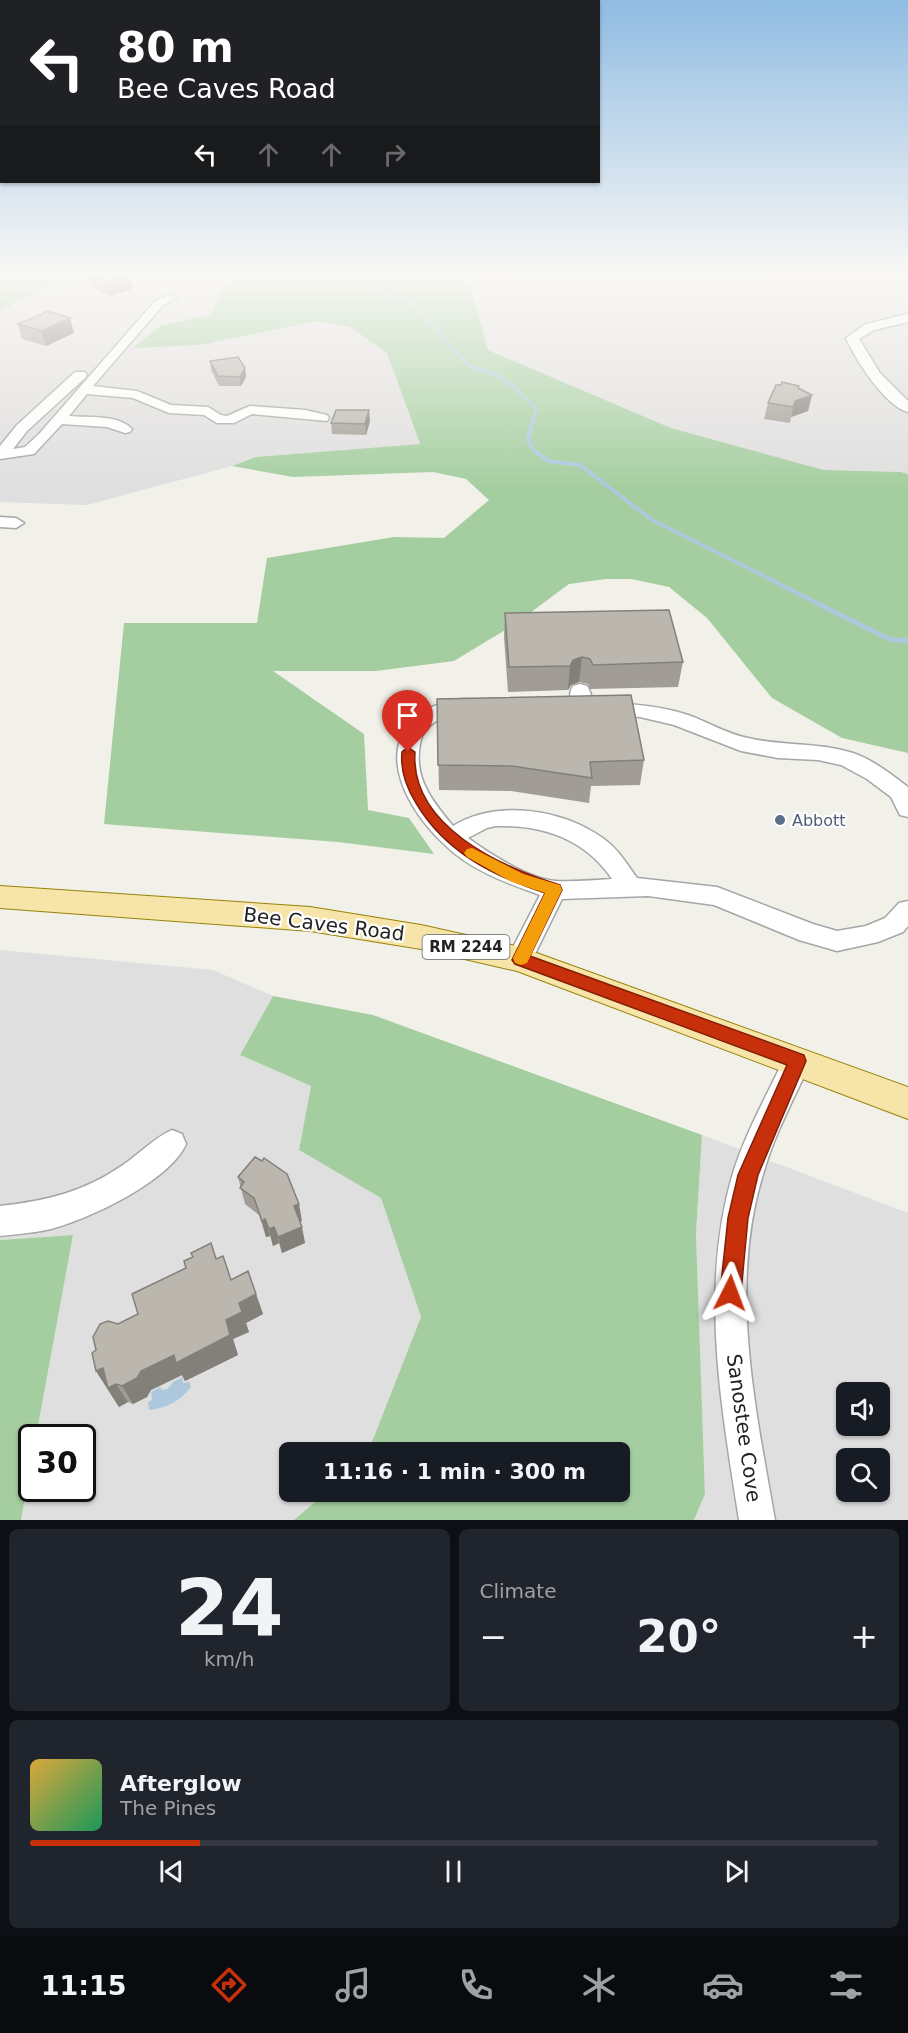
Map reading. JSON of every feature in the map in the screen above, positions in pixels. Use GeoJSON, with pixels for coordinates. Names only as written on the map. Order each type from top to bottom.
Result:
{"type":"FeatureCollection","features":[{"type":"Feature","properties":{"kind":"main road","name":"Bee Caves Road"},"geometry":{"type":"LineString","coordinates":[[0,897],[310,919],[421,937],[520,960],[908,1103]]}},
{"type":"Feature","properties":{"kind":"street"},"geometry":{"type":"LineString","coordinates":[[0,455],[22,428],[67,388],[106,346]]}},
{"type":"Feature","properties":{"kind":"street"},"geometry":{"type":"LineString","coordinates":[[0,455],[28,451],[44,437],[121,346]]}},
{"type":"Feature","properties":{"kind":"street"},"geometry":{"type":"LineString","coordinates":[[855,346],[858,353],[899,401],[908,408]]}},
{"type":"Feature","properties":{"kind":"street"},"geometry":{"type":"LineString","coordinates":[[82,390],[116,391],[137,395],[169,408],[208,411],[217,419],[229,420],[250,410],[305,414],[322,418]]}},
{"type":"Feature","properties":{"kind":"street"},"geometry":{"type":"LineString","coordinates":[[58,420],[109,423],[125,429]]}},
{"type":"Feature","properties":{"kind":"street"},"geometry":{"type":"LineString","coordinates":[[574,702],[669,717],[741,744],[778,751],[818,753],[847,759],[875,774],[900,792],[908,809]]}},
{"type":"Feature","properties":{"kind":"street"},"geometry":{"type":"LineString","coordinates":[[484,705],[472,704],[445,709],[425,719],[410,736],[407,767],[418,795],[427,810],[451,838],[477,857],[518,878],[554,890],[630,887],[717,896],[808,933],[837,941],[869,935],[894,925],[908,910]]}},
{"type":"Feature","properties":{"kind":"street"},"geometry":{"type":"LineString","coordinates":[[451,838],[482,820],[505,817],[574,831],[595,844],[610,859],[630,887]]}},
{"type":"Feature","properties":{"kind":"street"},"geometry":{"type":"LineString","coordinates":[[520,960],[554,890]]}},
{"type":"Feature","properties":{"kind":"street","name":"Sanostee Cove"},"geometry":{"type":"LineString","coordinates":[[757,1520],[734,1380],[730,1310],[732,1259],[748,1175],[797,1061]]}},
{"type":"Feature","properties":{"kind":"street"},"geometry":{"type":"LineString","coordinates":[[0,1221],[52,1214],[81,1204],[140,1170],[172,1144]]}},
{"type":"Feature","properties":{"kind":"shaded area"},"geometry":{"type":"Polygon","coordinates":[[[0,346],[377,346],[387,353],[420,445],[256,457],[232,466],[87,505],[0,502],[0,346]]]}},
{"type":"Feature","properties":{"kind":"shaded area"},"geometry":{"type":"Polygon","coordinates":[[[487,346],[908,346],[908,474],[824,470],[671,428],[488,350],[487,346]]]}},
{"type":"Feature","properties":{"kind":"shaded area"},"geometry":{"type":"Polygon","coordinates":[[[0,950],[213,970],[273,996],[240,1055],[311,1086],[299,1150],[381,1198],[421,1317],[372,1442],[279,1442],[279,1502],[315,1502],[294,1520],[21,1520],[24,1502],[96,1502],[96,1424],[38,1424],[73,1235],[0,1240],[0,950]]]}},
{"type":"Feature","properties":{"kind":"shaded area"},"geometry":{"type":"Polygon","coordinates":[[[702,1135],[908,1213],[908,1520],[694,1520],[705,1494],[696,1234],[702,1135]]]}},
{"type":"Feature","properties":{"kind":"green space"},"geometry":{"type":"Polygon","coordinates":[[[136,346],[179,346],[133,348],[136,346]]]}},
{"type":"Feature","properties":{"kind":"green space"},"geometry":{"type":"Polygon","coordinates":[[[377,346],[487,346],[488,350],[671,428],[824,470],[908,474],[908,753],[842,738],[772,698],[707,618],[669,587],[631,579],[606,579],[569,584],[515,624],[454,661],[376,671],[273,671],[364,734],[368,810],[409,818],[434,854],[338,842],[104,824],[124,623],[257,623],[267,558],[394,537],[444,538],[489,500],[466,479],[433,472],[293,477],[232,466],[256,457],[420,444],[387,353],[377,346]]]}},
{"type":"Feature","properties":{"kind":"green space"},"geometry":{"type":"Polygon","coordinates":[[[273,996],[373,1015],[702,1135],[696,1234],[705,1494],[694,1520],[294,1520],[315,1502],[630,1502],[630,1442],[372,1442],[421,1317],[381,1198],[299,1150],[311,1086],[240,1055],[273,996]]]}},
{"type":"Feature","properties":{"kind":"green space"},"geometry":{"type":"Polygon","coordinates":[[[73,1235],[38,1424],[18,1424],[18,1502],[24,1502],[21,1520],[0,1520],[0,1240],[73,1235]]]}},
{"type":"Feature","properties":{"kind":"water"},"geometry":{"type":"Polygon","coordinates":[[[182,1377],[183,1383],[189,1382],[191,1387],[187,1392],[173,1403],[149,1410],[148,1402],[152,1400],[151,1392],[160,1387],[162,1390],[168,1389],[173,1382],[182,1377]]]}},
{"type":"Feature","properties":{"kind":"building"},"geometry":{"type":"Polygon","coordinates":[[[238,357],[245,368],[240,377],[218,376],[210,361],[238,357]]]}},
{"type":"Feature","properties":{"kind":"building"},"geometry":{"type":"Polygon","coordinates":[[[782,382],[799,386],[798,388],[812,395],[795,401],[793,407],[768,403],[776,385],[781,385],[782,382]]]}},
{"type":"Feature","properties":{"kind":"building"},"geometry":{"type":"Polygon","coordinates":[[[336,410],[369,410],[365,424],[331,423],[336,410]]]}},
{"type":"Feature","properties":{"kind":"building"},"geometry":{"type":"Polygon","coordinates":[[[669,610],[683,662],[593,665],[590,659],[582,657],[573,660],[570,666],[509,667],[505,613],[669,610]]]}},
{"type":"Feature","properties":{"kind":"building"},"geometry":{"type":"Polygon","coordinates":[[[631,695],[644,760],[590,762],[592,778],[512,766],[438,765],[437,699],[631,695]]]}},
{"type":"Feature","properties":{"kind":"building"},"geometry":{"type":"Polygon","coordinates":[[[255,1157],[262,1161],[264,1158],[287,1174],[299,1204],[294,1206],[302,1227],[278,1237],[274,1227],[269,1229],[265,1219],[262,1221],[254,1198],[240,1188],[244,1182],[238,1177],[255,1157]]]}},
{"type":"Feature","properties":{"kind":"building"},"geometry":{"type":"Polygon","coordinates":[[[211,1243],[216,1259],[223,1256],[231,1280],[248,1271],[256,1294],[239,1303],[242,1312],[226,1320],[230,1335],[176,1363],[174,1355],[141,1371],[137,1378],[122,1386],[116,1384],[108,1388],[103,1368],[96,1371],[92,1353],[96,1350],[93,1337],[100,1324],[108,1321],[118,1324],[138,1314],[132,1294],[186,1268],[184,1261],[193,1257],[191,1253],[211,1243]]]}},
{"type":"Feature","properties":{"kind":"waterway"},"geometry":{"type":"LineString","coordinates":[[451,346],[469,366],[495,374],[513,386],[536,409],[533,421]]}},
{"type":"Feature","properties":{"kind":"waterway"},"geometry":{"type":"LineString","coordinates":[[533,419],[528,440],[534,451],[549,461],[580,465],[652,520],[821,605]]}},
{"type":"Feature","properties":{"kind":"waterway"},"geometry":{"type":"LineString","coordinates":[[818,604],[889,639],[908,641]]}},
{"type":"Feature","properties":{"kind":"slow traffic"},"geometry":{"type":"LineString","coordinates":[[472,853],[518,878],[554,890],[521,958]]}},
{"type":"Feature","properties":{"kind":"place","name":"Abbott"},"geometry":{"type":"Point","coordinates":[780,820]}},
{"type":"Feature","properties":{"kind":"route"},"geometry":{"type":"LineString","coordinates":[[408,752],[407,767],[418,795],[427,810],[451,838],[477,857],[518,878],[554,890],[520,960],[797,1061],[748,1175],[738,1218],[730,1293]]}}]}
